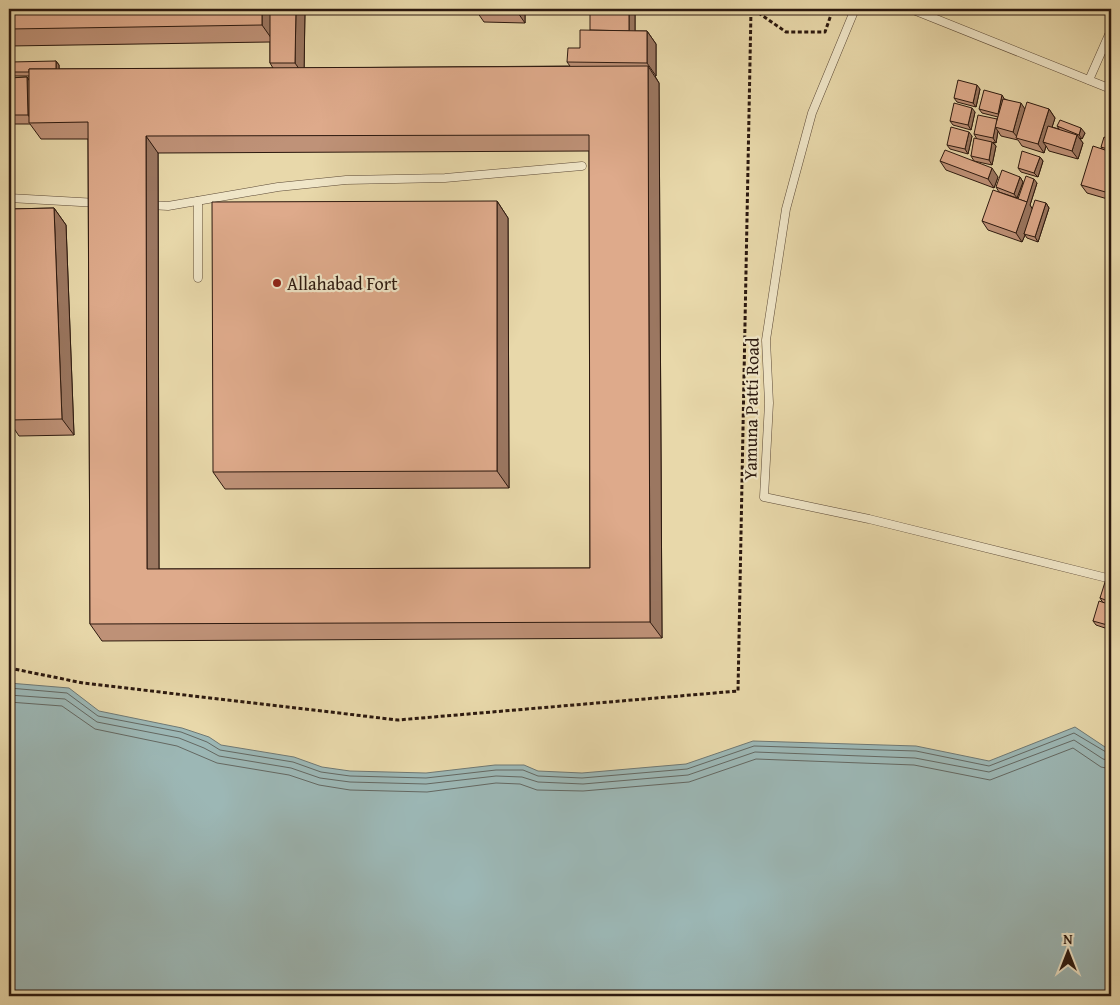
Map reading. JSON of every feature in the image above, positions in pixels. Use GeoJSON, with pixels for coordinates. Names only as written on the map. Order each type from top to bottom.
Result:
{"type":"FeatureCollection","features":[{"type":"Feature","properties":{"kind":"lane","name":"Yamuna Patti Road"},"geometry":{"type":"LineString","coordinates":[[855,9],[812,113],[786,209],[766,340],[769,403],[764,497],[869,519],[1111,579]]}},
{"type":"Feature","properties":{"kind":"lane"},"geometry":{"type":"LineString","coordinates":[[911,9],[1111,89]]}},
{"type":"Feature","properties":{"kind":"lane"},"geometry":{"type":"LineString","coordinates":[[1088,80],[1111,30]]}},
{"type":"Feature","properties":{"kind":"lane"},"geometry":{"type":"LineString","coordinates":[[138,205],[168,206],[278,187],[346,180],[445,178],[582,166]]}},
{"type":"Feature","properties":{"kind":"lane"},"geometry":{"type":"LineString","coordinates":[[9,198],[109,203]]}},
{"type":"Feature","properties":{"kind":"lane"},"geometry":{"type":"LineString","coordinates":[[198,201],[198,278]]}},
{"type":"Feature","properties":{"kind":"path"},"geometry":{"type":"LineString","coordinates":[[752,9],[786,32],[825,32],[834,9]]}},
{"type":"Feature","properties":{"kind":"path"},"geometry":{"type":"LineString","coordinates":[[9,668],[83,683],[398,720],[738,691],[752,9]]}},
{"type":"Feature","properties":{"kind":"water"},"geometry":{"type":"Polygon","coordinates":[[[9,683],[69,688],[99,711],[182,728],[209,737],[221,745],[294,757],[322,767],[350,771],[426,773],[495,765],[524,765],[538,771],[582,773],[686,764],[753,741],[916,746],[989,761],[1075,727],[1111,751],[1111,996],[9,996],[9,683]]]}},
{"type":"Feature","properties":{"kind":"building"},"geometry":{"type":"Polygon","coordinates":[[[9,9],[262,9],[262,25],[9,29],[9,9]]]}},
{"type":"Feature","properties":{"kind":"building"},"geometry":{"type":"Polygon","coordinates":[[[270,9],[296,9],[295,63],[270,63],[270,9]]]}},
{"type":"Feature","properties":{"kind":"building"},"geometry":{"type":"Polygon","coordinates":[[[516,9],[516,10],[475,10],[516,9]]]}},
{"type":"Feature","properties":{"kind":"building"},"geometry":{"type":"Polygon","coordinates":[[[590,9],[629,9],[629,31],[590,30],[590,9]]]}},
{"type":"Feature","properties":{"kind":"building"},"geometry":{"type":"Polygon","coordinates":[[[580,30],[647,31],[647,63],[567,62],[568,48],[580,48],[580,30]]]}},
{"type":"Feature","properties":{"kind":"building"},"geometry":{"type":"Polygon","coordinates":[[[56,61],[56,69],[29,69],[29,72],[11,72],[11,62],[56,61]]]}},
{"type":"Feature","properties":{"kind":"building"},"geometry":{"type":"Polygon","coordinates":[[[648,66],[650,622],[90,624],[88,122],[29,123],[29,69],[648,66]],[[589,135],[146,136],[147,569],[590,568],[589,135]]]}},
{"type":"Feature","properties":{"kind":"building"},"geometry":{"type":"Polygon","coordinates":[[[27,77],[28,115],[9,115],[9,78],[27,77]]]}},
{"type":"Feature","properties":{"kind":"building"},"geometry":{"type":"Polygon","coordinates":[[[958,80],[977,85],[973,103],[954,98],[958,80]]]}},
{"type":"Feature","properties":{"kind":"building"},"geometry":{"type":"Polygon","coordinates":[[[984,90],[1002,95],[998,114],[979,109],[984,90]]]}},
{"type":"Feature","properties":{"kind":"building"},"geometry":{"type":"Polygon","coordinates":[[[1003,99],[1021,103],[1013,132],[995,127],[1003,99]]]}},
{"type":"Feature","properties":{"kind":"building"},"geometry":{"type":"Polygon","coordinates":[[[1027,102],[1049,109],[1038,144],[1016,138],[1027,102]]]}},
{"type":"Feature","properties":{"kind":"building"},"geometry":{"type":"Polygon","coordinates":[[[954,103],[972,108],[968,125],[950,121],[954,103]]]}},
{"type":"Feature","properties":{"kind":"building"},"geometry":{"type":"Polygon","coordinates":[[[978,115],[997,119],[993,138],[974,134],[978,115]]]}},
{"type":"Feature","properties":{"kind":"building"},"geometry":{"type":"Polygon","coordinates":[[[1060,120],[1081,128],[1079,135],[1057,126],[1060,120]]]}},
{"type":"Feature","properties":{"kind":"building"},"geometry":{"type":"Polygon","coordinates":[[[1048,126],[1077,135],[1072,151],[1043,142],[1048,126]]]}},
{"type":"Feature","properties":{"kind":"building"},"geometry":{"type":"Polygon","coordinates":[[[951,127],[969,132],[965,149],[947,145],[951,127]]]}},
{"type":"Feature","properties":{"kind":"building"},"geometry":{"type":"Polygon","coordinates":[[[1104,137],[1111,140],[1111,150],[1101,147],[1104,137]]]}},
{"type":"Feature","properties":{"kind":"building"},"geometry":{"type":"Polygon","coordinates":[[[974,138],[992,142],[989,160],[971,156],[974,138]]]}},
{"type":"Feature","properties":{"kind":"building"},"geometry":{"type":"Polygon","coordinates":[[[1093,146],[1111,152],[1111,187],[1109,193],[1081,185],[1093,146]]]}},
{"type":"Feature","properties":{"kind":"building"},"geometry":{"type":"Polygon","coordinates":[[[945,150],[992,168],[988,179],[940,161],[945,150]]]}},
{"type":"Feature","properties":{"kind":"building"},"geometry":{"type":"Polygon","coordinates":[[[1022,151],[1040,157],[1034,173],[1018,168],[1022,151]]]}},
{"type":"Feature","properties":{"kind":"building"},"geometry":{"type":"Polygon","coordinates":[[[1002,170],[1020,177],[1014,194],[996,187],[1002,170]]]}},
{"type":"Feature","properties":{"kind":"building"},"geometry":{"type":"Polygon","coordinates":[[[1026,176],[1034,179],[1027,202],[1018,199],[1026,176]]]}},
{"type":"Feature","properties":{"kind":"building"},"geometry":{"type":"Polygon","coordinates":[[[993,190],[1027,202],[1016,233],[982,221],[993,190]]]}},
{"type":"Feature","properties":{"kind":"building"},"geometry":{"type":"Polygon","coordinates":[[[1035,200],[1046,203],[1035,237],[1024,234],[1035,200]]]}},
{"type":"Feature","properties":{"kind":"building"},"geometry":{"type":"Polygon","coordinates":[[[497,201],[497,471],[213,472],[212,202],[497,201]]]}},
{"type":"Feature","properties":{"kind":"building"},"geometry":{"type":"Polygon","coordinates":[[[54,208],[62,419],[9,420],[9,209],[54,208]]]}},
{"type":"Feature","properties":{"kind":"building"},"geometry":{"type":"Polygon","coordinates":[[[1106,579],[1111,581],[1111,602],[1100,598],[1106,579]]]}},
{"type":"Feature","properties":{"kind":"building"},"geometry":{"type":"Polygon","coordinates":[[[1099,601],[1111,605],[1111,626],[1093,621],[1099,601]]]}},
{"type":"Feature","properties":{"kind":"place","name":"Allahabad Fort"},"geometry":{"type":"Point","coordinates":[277,283]}}]}
